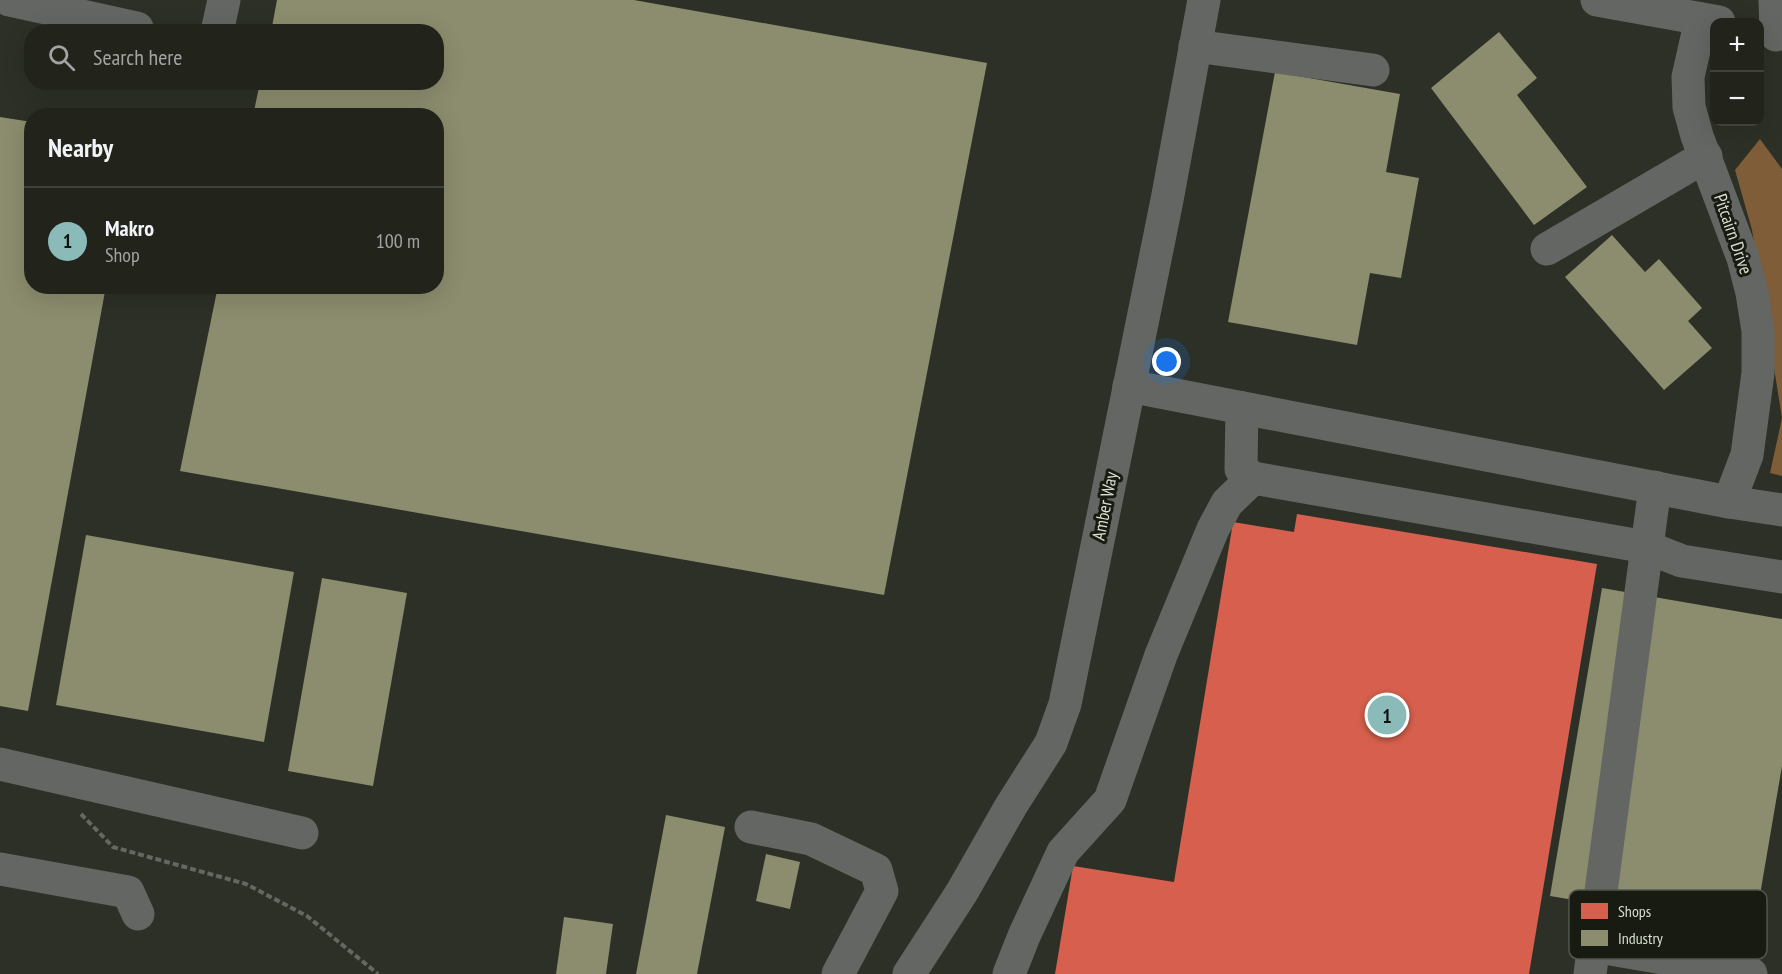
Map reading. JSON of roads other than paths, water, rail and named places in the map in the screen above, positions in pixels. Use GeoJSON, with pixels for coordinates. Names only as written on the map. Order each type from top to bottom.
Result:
{"type":"FeatureCollection","features":[{"type":"Feature","properties":{"kind":"street"},"geometry":{"type":"LineString","coordinates":[[9,0],[119,24]]}},
{"type":"Feature","properties":{"kind":"street"},"geometry":{"type":"LineString","coordinates":[[219,24],[224,0]]}},
{"type":"Feature","properties":{"kind":"street","name":"Amber Way"},"geometry":{"type":"LineString","coordinates":[[909,974],[962,892],[1011,806],[1051,743],[1065,704],[1074,670],[1167,200],[1204,0]]}},
{"type":"Feature","properties":{"kind":"street"},"geometry":{"type":"LineString","coordinates":[[1598,0],[1710,21]]}},
{"type":"Feature","properties":{"kind":"street"},"geometry":{"type":"LineString","coordinates":[[1772,34],[1775,0]]}},
{"type":"Feature","properties":{"kind":"street","name":"Pitcairn Drive"},"geometry":{"type":"LineString","coordinates":[[1710,21],[1688,77],[1689,107],[1697,136],[1743,258],[1758,331],[1758,373],[1747,455],[1729,502]]}},
{"type":"Feature","properties":{"kind":"street"},"geometry":{"type":"LineString","coordinates":[[1195,46],[1373,70]]}},
{"type":"Feature","properties":{"kind":"street"},"geometry":{"type":"LineString","coordinates":[[1547,249],[1706,156]]}},
{"type":"Feature","properties":{"kind":"street"},"geometry":{"type":"LineString","coordinates":[[1129,386],[1729,502],[1782,510]]}},
{"type":"Feature","properties":{"kind":"street"},"geometry":{"type":"LineString","coordinates":[[1242,408],[1241,469],[1253,478],[1646,548],[1682,561],[1782,577]]}},
{"type":"Feature","properties":{"kind":"street"},"geometry":{"type":"LineString","coordinates":[[1009,974],[1063,852],[1110,800],[1161,655],[1213,529],[1227,503],[1253,478]]}},
{"type":"Feature","properties":{"kind":"street"},"geometry":{"type":"LineString","coordinates":[[1600,890],[1655,487]]}},
{"type":"Feature","properties":{"kind":"street"},"geometry":{"type":"LineString","coordinates":[[0,764],[302,833]]}},
{"type":"Feature","properties":{"kind":"street"},"geometry":{"type":"LineString","coordinates":[[751,827],[811,839],[876,870],[882,891],[838,974]]}},
{"type":"Feature","properties":{"kind":"street"},"geometry":{"type":"LineString","coordinates":[[0,869],[128,892],[138,914]]}},
{"type":"Feature","properties":{"kind":"street"},"geometry":{"type":"LineString","coordinates":[[1591,960],[1751,974]]}},
{"type":"Feature","properties":{"kind":"place","name":"Makro"},"geometry":{"type":"Point","coordinates":[1387,715]}}]}
